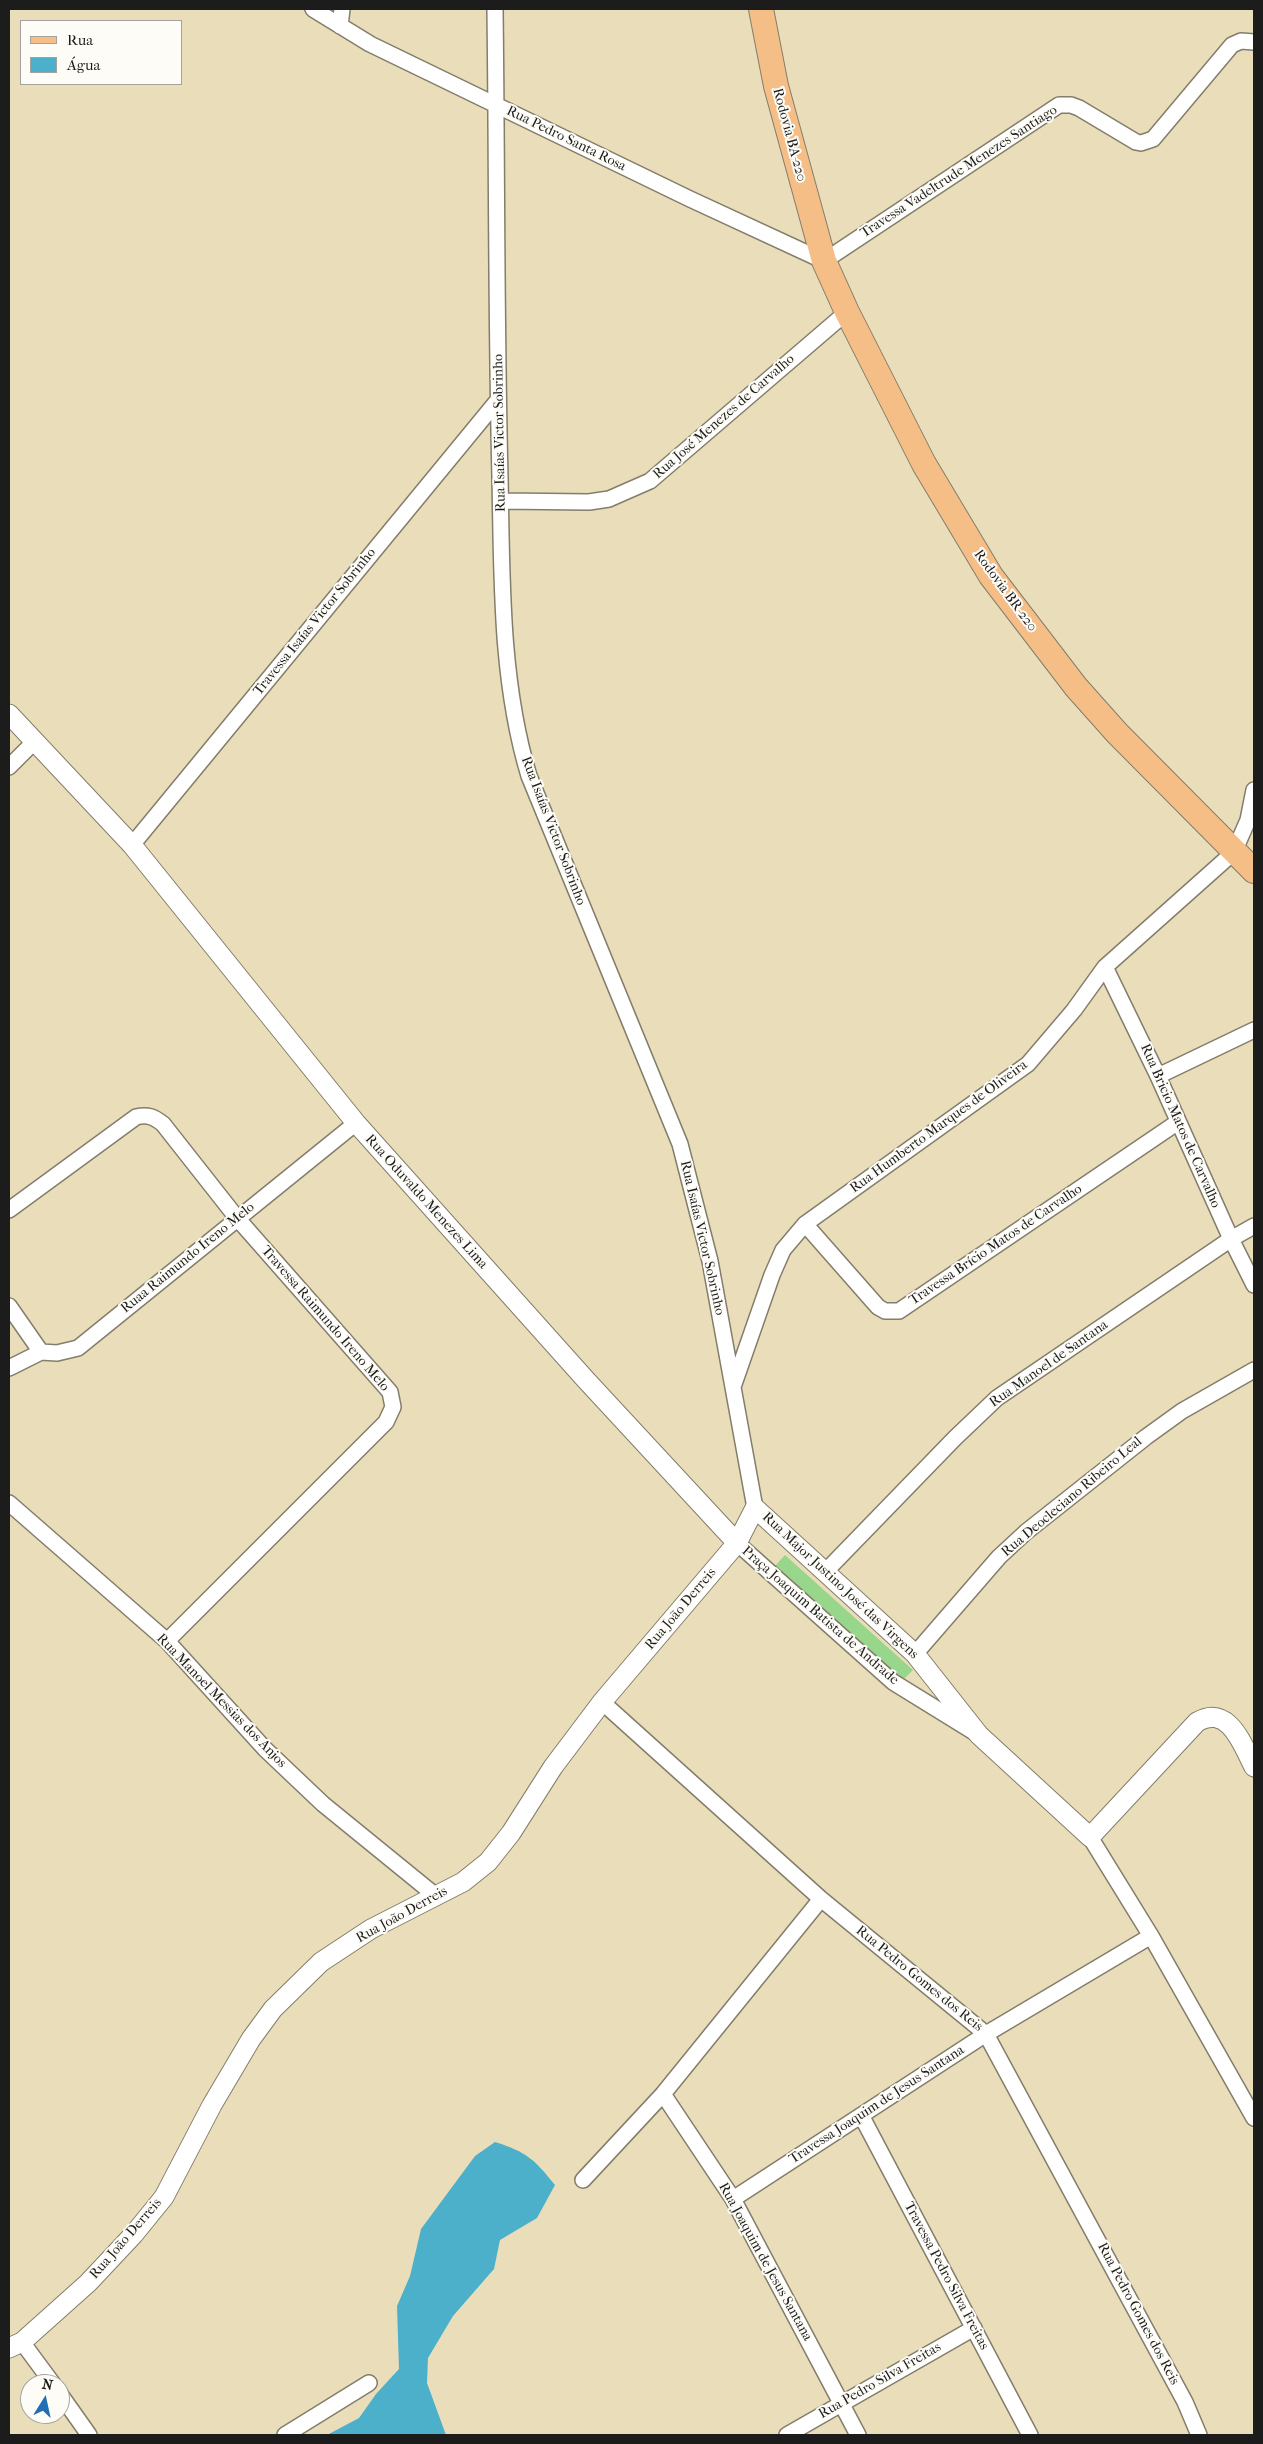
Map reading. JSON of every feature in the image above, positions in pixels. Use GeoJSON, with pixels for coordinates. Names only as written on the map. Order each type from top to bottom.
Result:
{"type":"FeatureCollection","features":[{"type":"Feature","properties":{"kind":"main road","name":"Rodovia BA-220"},"geometry":{"type":"LineString","coordinates":[[761,9],[776,86],[824,261]]}},
{"type":"Feature","properties":{"kind":"main road","name":"Rodovia BR-220"},"geometry":{"type":"LineString","coordinates":[[824,261],[847,312],[924,464],[991,576],[1076,687],[1117,733],[1234,852]]}},
{"type":"Feature","properties":{"kind":"main road"},"geometry":{"type":"LineString","coordinates":[[1234,852],[1254,871]]}},
{"type":"Feature","properties":{"kind":"street","name":"Rua Pedro Santa Rosa"},"geometry":{"type":"LineString","coordinates":[[313,9],[370,44],[690,199],[824,261]]}},
{"type":"Feature","properties":{"kind":"street"},"geometry":{"type":"LineString","coordinates":[[340,26],[342,9]]}},
{"type":"Feature","properties":{"kind":"street","name":"Rua Isaías Victor Sobrinho"},"geometry":{"type":"LineString","coordinates":[[495,9],[500,500],[506,657],[519,743],[529,776],[680,1144],[710,1262],[755,1508]]}},
{"type":"Feature","properties":{"kind":"street","name":"Travessa Vadeltrude Menezes Santiago"},"geometry":{"type":"LineString","coordinates":[[824,261],[1059,105],[1071,105],[1079,108],[1131,140],[1141,143],[1153,139],[1232,45],[1241,41],[1254,42]]}},
{"type":"Feature","properties":{"kind":"street","name":"Rua José Menezes de Carvalho"},"geometry":{"type":"LineString","coordinates":[[500,500],[589,502],[610,499],[650,480],[847,312]]}},
{"type":"Feature","properties":{"kind":"street","name":"Travessa Isaías Victor Sobrinho"},"geometry":{"type":"LineString","coordinates":[[132,845],[498,400]]}},
{"type":"Feature","properties":{"kind":"street","name":"Rua Oduvaldo Menezes Lima"},"geometry":{"type":"LineString","coordinates":[[9,714],[132,845],[356,1123],[586,1380],[737,1543]]}},
{"type":"Feature","properties":{"kind":"street"},"geometry":{"type":"LineString","coordinates":[[9,767],[34,742]]}},
{"type":"Feature","properties":{"kind":"street"},"geometry":{"type":"LineString","coordinates":[[1234,852],[1248,820],[1254,790]]}},
{"type":"Feature","properties":{"kind":"street","name":"Rua Humberto Marques de Oliveira"},"geometry":{"type":"LineString","coordinates":[[733,1386],[772,1275],[783,1250],[805,1224],[1028,1064],[1074,1010],[1105,967],[1234,852]]}},
{"type":"Feature","properties":{"kind":"street","name":"Rua Bricio Matos de Carvalho"},"geometry":{"type":"LineString","coordinates":[[1105,967],[1158,1076],[1231,1239],[1254,1285]]}},
{"type":"Feature","properties":{"kind":"street"},"geometry":{"type":"LineString","coordinates":[[1158,1076],[1254,1030]]}},
{"type":"Feature","properties":{"kind":"street","name":"Travessa Raimundo Ireno Melo"},"geometry":{"type":"LineString","coordinates":[[9,1210],[136,1118],[144,1115],[151,1116],[163,1124],[237,1218],[390,1392],[393,1407],[386,1422],[167,1641]]}},
{"type":"Feature","properties":{"kind":"street","name":"Travessa Brício Matos de Carvalho"},"geometry":{"type":"LineString","coordinates":[[805,1224],[878,1307],[885,1311],[899,1311],[1178,1122]]}},
{"type":"Feature","properties":{"kind":"street","name":"Ruaa Raimundo Ireno Melo"},"geometry":{"type":"LineString","coordinates":[[9,1368],[41,1352],[62,1352],[78,1348],[356,1123]]}},
{"type":"Feature","properties":{"kind":"street","name":"Rua Manoel de Santana"},"geometry":{"type":"LineString","coordinates":[[825,1572],[955,1438],[998,1398],[1231,1239],[1254,1226]]}},
{"type":"Feature","properties":{"kind":"street"},"geometry":{"type":"LineString","coordinates":[[9,1306],[41,1352]]}},
{"type":"Feature","properties":{"kind":"street","name":"Rua Deocleciano Ribeiro Leal"},"geometry":{"type":"LineString","coordinates":[[915,1654],[999,1557],[1026,1532],[1146,1436],[1182,1412],[1254,1370]]}},
{"type":"Feature","properties":{"kind":"street","name":"Rua Manoel Messias dos Anjos"},"geometry":{"type":"LineString","coordinates":[[9,1503],[167,1641],[265,1749],[323,1804],[436,1896]]}},
{"type":"Feature","properties":{"kind":"street","name":"Rua João Derreis"},"geometry":{"type":"LineString","coordinates":[[16,2345],[88,2283],[134,2234],[164,2197],[212,2105],[251,2039],[273,2008],[321,1962],[371,1928],[463,1882],[488,1862],[511,1832],[553,1767],[602,1702],[737,1543],[755,1508]]}},
{"type":"Feature","properties":{"kind":"street","name":"Rua Major Justino José das Virgens"},"geometry":{"type":"LineString","coordinates":[[755,1508],[915,1654],[979,1736],[1090,1837]]}},
{"type":"Feature","properties":{"kind":"street","name":"Praça Joaquim Batista de Andrade"},"geometry":{"type":"LineString","coordinates":[[737,1543],[893,1682],[979,1736]]}},
{"type":"Feature","properties":{"kind":"street","name":"Rua Pedro Gomes dos Reis"},"geometry":{"type":"LineString","coordinates":[[602,1702],[821,1899],[986,2034],[1185,2402],[1199,2435]]}},
{"type":"Feature","properties":{"kind":"street"},"geometry":{"type":"LineString","coordinates":[[1254,1767],[1228,1722],[1214,1716],[1205,1717],[1197,1722],[1090,1837],[1151,1936],[1254,2118]]}},
{"type":"Feature","properties":{"kind":"street"},"geometry":{"type":"LineString","coordinates":[[582,2180],[663,2094],[821,1899]]}},
{"type":"Feature","properties":{"kind":"street","name":"Travessa Joaquim de Jesus Santana"},"geometry":{"type":"LineString","coordinates":[[733,2199],[862,2117],[986,2034],[1151,1936]]}},
{"type":"Feature","properties":{"kind":"street","name":"Rua Joaquim de Jesus Santana"},"geometry":{"type":"LineString","coordinates":[[663,2094],[733,2199],[858,2435]]}},
{"type":"Feature","properties":{"kind":"street","name":"Travessa Pedro Silva Freitas"},"geometry":{"type":"LineString","coordinates":[[862,2117],[1030,2435]]}},
{"type":"Feature","properties":{"kind":"street","name":"Rua Pedro Silva Freitas"},"geometry":{"type":"LineString","coordinates":[[787,2435],[974,2328]]}},
{"type":"Feature","properties":{"kind":"street"},"geometry":{"type":"LineString","coordinates":[[16,2345],[44,2374]]}},
{"type":"Feature","properties":{"kind":"street"},"geometry":{"type":"LineString","coordinates":[[285,2435],[369,2383]]}},
{"type":"Feature","properties":{"kind":"street"},"geometry":{"type":"LineString","coordinates":[[70,2408],[90,2435]]}},
{"type":"Feature","properties":{"kind":"green space"},"geometry":{"type":"Polygon","coordinates":[[[785,1555],[913,1670],[903,1680],[775,1566],[785,1555]]]}},
{"type":"Feature","properties":{"kind":"water"},"geometry":{"type":"Polygon","coordinates":[[[495,2142],[515,2149],[530,2158],[555,2185],[537,2218],[500,2240],[494,2269],[453,2316],[428,2358],[427,2383],[446,2435],[327,2435],[359,2418],[376,2394],[399,2369],[397,2306],[410,2276],[421,2229],[475,2156],[495,2142]]]}}]}
